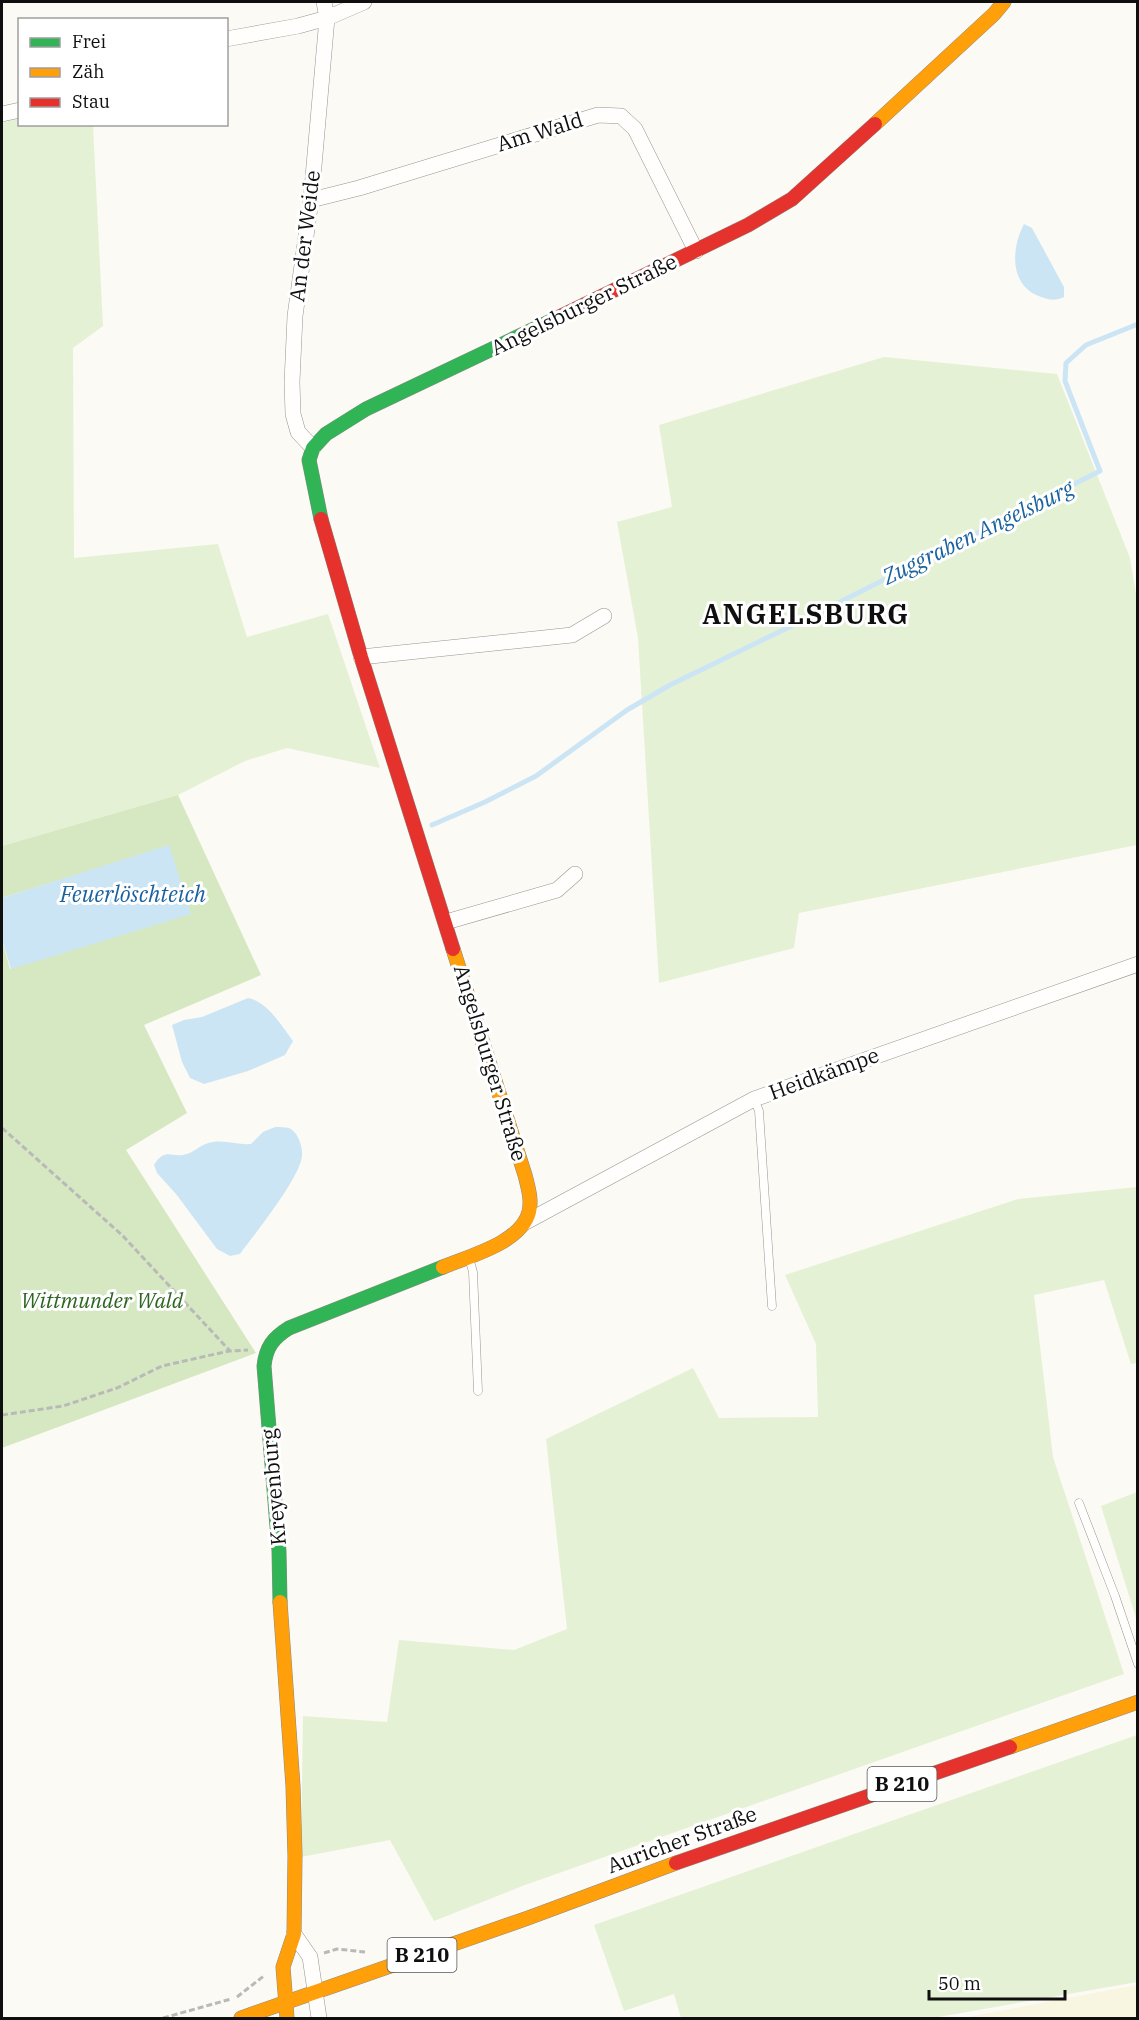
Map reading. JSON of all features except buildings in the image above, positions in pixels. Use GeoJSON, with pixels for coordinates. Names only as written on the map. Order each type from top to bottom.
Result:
{"type":"FeatureCollection","features":[{"type":"Feature","properties":{"kind":"street","name":"An der Weide"},"geometry":{"type":"LineString","coordinates":[[313,448],[298,432],[293,414],[292,382],[295,316],[310,200],[327,18],[324,2]]}},
{"type":"Feature","properties":{"kind":"street"},"geometry":{"type":"LineString","coordinates":[[228,39],[298,26],[327,18],[364,2]]}},
{"type":"Feature","properties":{"kind":"street","name":"Angelsburger Straße"},"geometry":{"type":"LineString","coordinates":[[526,1222],[529,1206],[527,1182],[361,657],[317,504],[309,459],[313,448],[326,434],[366,409],[696,251],[748,225],[792,199],[907,96],[1004,2]]}},
{"type":"Feature","properties":{"kind":"street"},"geometry":{"type":"LineString","coordinates":[[2,114],[18,110]]}},
{"type":"Feature","properties":{"kind":"street","name":"Am Wald"},"geometry":{"type":"LineString","coordinates":[[310,200],[359,188],[598,115],[621,116],[635,129],[696,251]]}},
{"type":"Feature","properties":{"kind":"street"},"geometry":{"type":"LineString","coordinates":[[361,657],[572,635],[604,616]]}},
{"type":"Feature","properties":{"kind":"street"},"geometry":{"type":"LineString","coordinates":[[446,922],[557,890],[575,874]]}},
{"type":"Feature","properties":{"kind":"street","name":"Heidkämpe"},"geometry":{"type":"LineString","coordinates":[[526,1222],[754,1099],[1137,964]]}},
{"type":"Feature","properties":{"kind":"street"},"geometry":{"type":"LineString","coordinates":[[266,1349],[274,1337],[289,1328],[514,1236],[526,1222]]}},
{"type":"Feature","properties":{"kind":"street","name":"Kreyenburg"},"geometry":{"type":"LineString","coordinates":[[266,1349],[264,1366],[279,1551],[281,1626],[293,1786],[294,1934],[283,1967],[287,2019]]}},
{"type":"Feature","properties":{"kind":"street","name":"Auricher Straße"},"geometry":{"type":"LineString","coordinates":[[241,2019],[1137,1702]]}},
{"type":"Feature","properties":{"kind":"street"},"geometry":{"type":"LineString","coordinates":[[294,1934],[310,1957],[319,2019]]}},
{"type":"Feature","properties":{"kind":"lane"},"geometry":{"type":"LineString","coordinates":[[754,1099],[759,1111],[772,1306]]}},
{"type":"Feature","properties":{"kind":"lane"},"geometry":{"type":"LineString","coordinates":[[468,1256],[473,1272],[478,1391]]}},
{"type":"Feature","properties":{"kind":"lane"},"geometry":{"type":"LineString","coordinates":[[1079,1503],[1115,1596],[1137,1664]]}},
{"type":"Feature","properties":{"kind":"path"},"geometry":{"type":"LineString","coordinates":[[2,1128],[122,1235],[230,1351]]}},
{"type":"Feature","properties":{"kind":"path"},"geometry":{"type":"LineString","coordinates":[[2,1415],[63,1406],[117,1389],[162,1366],[230,1351],[266,1349]]}},
{"type":"Feature","properties":{"kind":"path"},"geometry":{"type":"LineString","coordinates":[[163,2019],[231,1999],[272,1970],[283,1967]]}},
{"type":"Feature","properties":{"kind":"shaded area"},"geometry":{"type":"Polygon","coordinates":[[[1137,1985],[1137,2018],[962,2018],[1137,1985]]]}},
{"type":"Feature","properties":{"kind":"green space"},"geometry":{"type":"Polygon","coordinates":[[[18,118],[18,126],[93,126],[103,326],[73,348],[74,558],[218,544],[247,637],[328,614],[380,768],[287,748],[245,761],[178,795],[2,846],[2,123],[18,118]]]}},
{"type":"Feature","properties":{"kind":"green space"},"geometry":{"type":"Polygon","coordinates":[[[884,357],[1057,374],[1130,558],[1137,600],[1137,845],[799,913],[794,948],[659,983],[638,638],[617,522],[672,507],[659,425],[884,357]]]}},
{"type":"Feature","properties":{"kind":"green space","name":"Wittmunder Wald"},"geometry":{"type":"Polygon","coordinates":[[[178,795],[261,975],[144,1025],[187,1113],[126,1150],[256,1353],[2,1448],[2,940],[10,969],[169,846],[2,898],[2,846],[178,795]]]}},
{"type":"Feature","properties":{"kind":"green space"},"geometry":{"type":"Polygon","coordinates":[[[1137,1187],[1137,1363],[1131,1364],[1104,1280],[1034,1295],[1053,1457],[1124,1674],[525,1885],[434,1921],[390,1840],[301,1857],[303,1716],[387,1722],[399,1640],[514,1650],[567,1629],[546,1439],[693,1368],[719,1418],[818,1417],[816,1344],[785,1275],[1018,1199],[1137,1187]]]}},
{"type":"Feature","properties":{"kind":"green space"},"geometry":{"type":"Polygon","coordinates":[[[1137,1492],[1137,1621],[1101,1506],[1137,1492]]]}},
{"type":"Feature","properties":{"kind":"green space"},"geometry":{"type":"Polygon","coordinates":[[[1137,1735],[1137,1982],[933,2018],[681,2018],[674,1994],[624,2011],[594,1925],[1137,1735]]]}},
{"type":"Feature","properties":{"kind":"water"},"geometry":{"type":"Polygon","coordinates":[[[1024,224],[1032,228],[1064,287],[1064,297],[1052,300],[1041,297],[1023,285],[1018,276],[1015,255],[1024,224]]]}},
{"type":"Feature","properties":{"kind":"water","name":"Feuerlöschteich"},"geometry":{"type":"Polygon","coordinates":[[[169,845],[191,914],[11,969],[2,940],[2,898],[169,845]]]}},
{"type":"Feature","properties":{"kind":"water"},"geometry":{"type":"Polygon","coordinates":[[[248,998],[268,1009],[293,1041],[285,1055],[248,1071],[204,1084],[190,1078],[182,1062],[172,1025],[202,1017],[248,998]]]}},
{"type":"Feature","properties":{"kind":"water"},"geometry":{"type":"Polygon","coordinates":[[[275,1127],[289,1128],[297,1136],[302,1152],[299,1166],[276,1206],[240,1254],[230,1256],[217,1249],[176,1194],[157,1173],[154,1165],[165,1154],[187,1154],[209,1143],[251,1144],[263,1132],[275,1127]]]}},
{"type":"Feature","properties":{"kind":"waterway","name":"Zuggraben Angelsburg"},"geometry":{"type":"LineString","coordinates":[[432,825],[536,776],[627,710],[670,685],[1100,471],[1065,381],[1066,363],[1086,345],[1138,324]]}},
{"type":"Feature","properties":{"kind":"traffic: fast"},"geometry":{"type":"LineString","coordinates":[[321,519],[309,460],[313,448],[326,434],[366,409],[553,320]]}},
{"type":"Feature","properties":{"kind":"traffic: fast"},"geometry":{"type":"LineString","coordinates":[[280,1602],[279,1551],[264,1366],[266,1353],[275,1339],[289,1328],[443,1267]]}},
{"type":"Feature","properties":{"kind":"traffic: slow"},"geometry":{"type":"LineString","coordinates":[[875,124],[994,14],[1004,2]]}},
{"type":"Feature","properties":{"kind":"traffic: slow"},"geometry":{"type":"LineString","coordinates":[[443,1267],[493,1247],[516,1232],[524,1223],[530,1203],[525,1175],[453,949]]}},
{"type":"Feature","properties":{"kind":"traffic: slow"},"geometry":{"type":"LineString","coordinates":[[280,1602],[293,1786],[295,1856],[294,1934],[283,1967],[287,2018]]}},
{"type":"Feature","properties":{"kind":"traffic: slow"},"geometry":{"type":"LineString","coordinates":[[1010,1747],[1138,1702]]}},
{"type":"Feature","properties":{"kind":"traffic: slow"},"geometry":{"type":"LineString","coordinates":[[241,2018],[528,1918],[676,1863]]}},
{"type":"Feature","properties":{"kind":"traffic: jam"},"geometry":{"type":"LineString","coordinates":[[553,320],[748,225],[792,199],[875,124]]}},
{"type":"Feature","properties":{"kind":"traffic: jam"},"geometry":{"type":"LineString","coordinates":[[321,519],[361,657],[453,949]]}},
{"type":"Feature","properties":{"kind":"traffic: jam"},"geometry":{"type":"LineString","coordinates":[[676,1863],[1010,1747]]}},
{"type":"Feature","properties":{"kind":"district","name":"ANGELSBURG"},"geometry":{"type":"Point","coordinates":[806,615]}}]}
